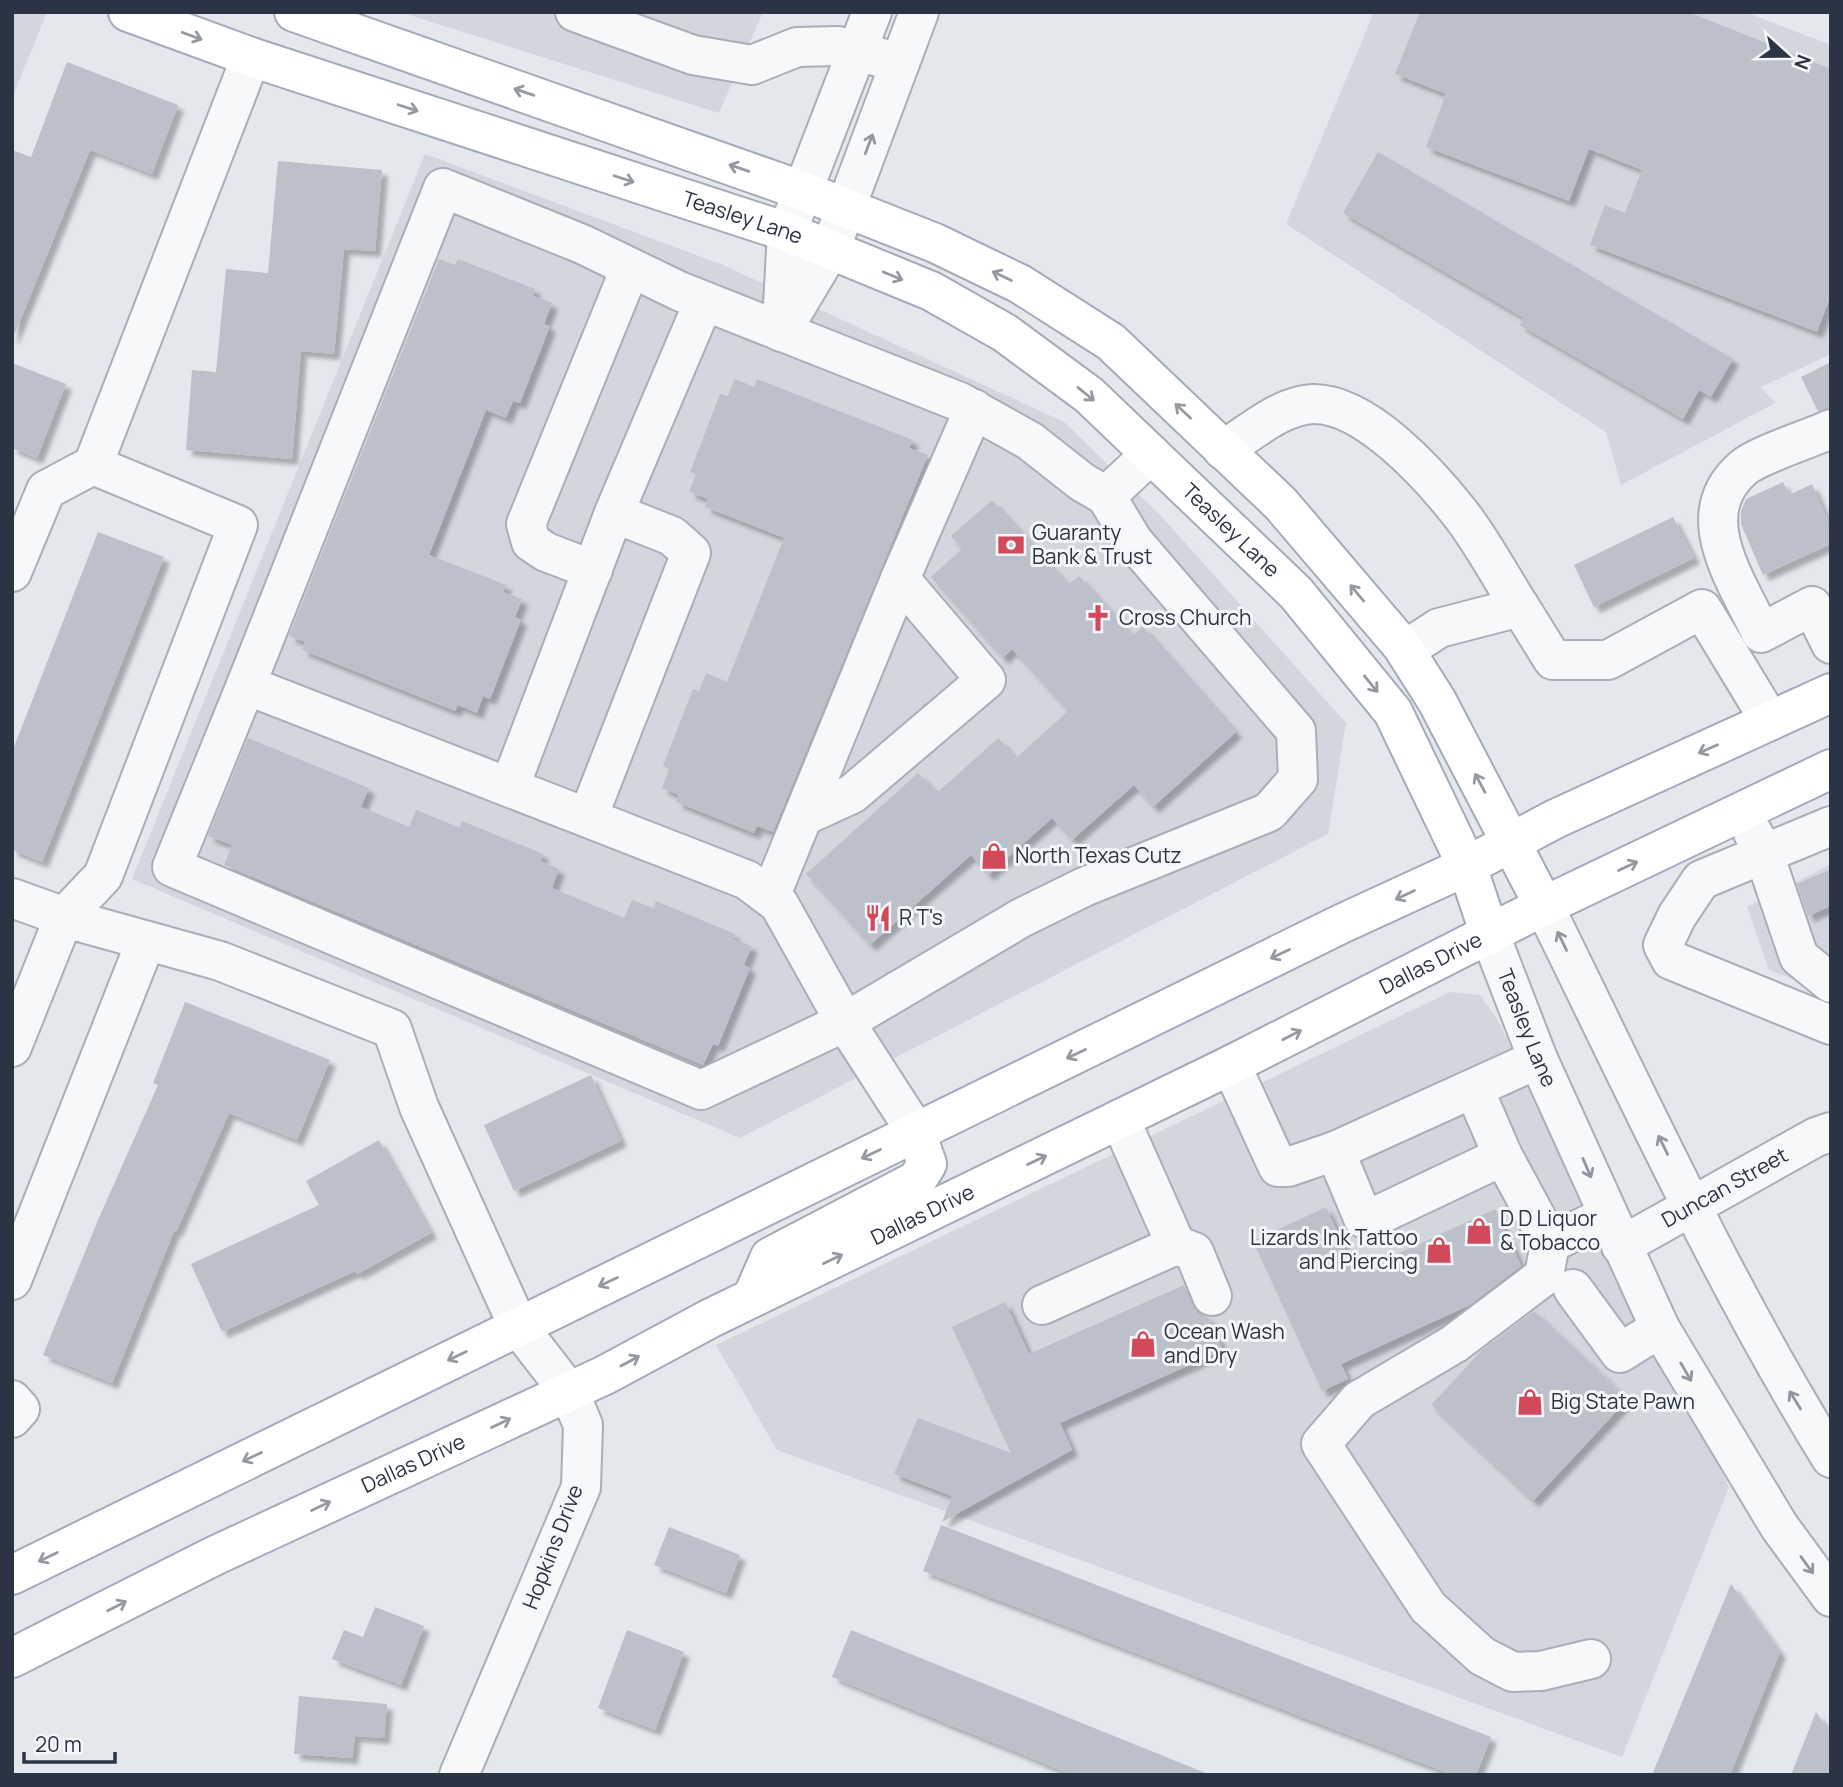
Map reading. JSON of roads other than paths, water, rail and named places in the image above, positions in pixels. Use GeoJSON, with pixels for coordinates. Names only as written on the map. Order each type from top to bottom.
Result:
{"type":"FeatureCollection","features":[{"type":"Feature","properties":{"kind":"main road","name":"Teasley Lane"},"geometry":{"type":"LineString","coordinates":[[128,12],[251,57],[787,232],[931,291],[1005,333],[1089,395],[1304,601],[1393,712],[1467,866],[1489,935]]}},
{"type":"Feature","properties":{"kind":"main road"},"geometry":{"type":"LineString","coordinates":[[293,12],[368,24],[935,243],[1020,284],[1111,342],[1281,503],[1405,650],[1437,701],[1545,906]]}},
{"type":"Feature","properties":{"kind":"main road"},"geometry":{"type":"LineString","coordinates":[[12,1575],[916,1132],[1512,844],[1555,819],[1831,692]]}},
{"type":"Feature","properties":{"kind":"main road","name":"Dallas Drive"},"geometry":{"type":"LineString","coordinates":[[12,1658],[214,1556],[569,1392],[752,1298],[1231,1065],[1545,906],[1831,769]]}},
{"type":"Feature","properties":{"kind":"main road"},"geometry":{"type":"LineString","coordinates":[[752,1298],[770,1257],[917,1180],[927,1164],[916,1132]]}},
{"type":"Feature","properties":{"kind":"street"},"geometry":{"type":"LineString","coordinates":[[575,12],[693,55],[752,65],[797,47],[838,46],[857,49],[900,63]]}},
{"type":"Feature","properties":{"kind":"street"},"geometry":{"type":"LineString","coordinates":[[781,332],[787,232],[872,12]]}},
{"type":"Feature","properties":{"kind":"street"},"geometry":{"type":"LineString","coordinates":[[781,332],[830,250],[919,12]]}},
{"type":"Feature","properties":{"kind":"street"},"geometry":{"type":"LineString","coordinates":[[12,572],[46,490],[93,465],[251,57]]}},
{"type":"Feature","properties":{"kind":"street"},"geometry":{"type":"LineString","coordinates":[[443,188],[582,244],[630,269],[781,332],[974,409],[1030,441],[1082,482],[1106,496],[1133,541],[1296,731],[1298,779],[1269,813],[1084,887],[1021,918],[845,1022],[701,1090],[172,867],[443,188]]}},
{"type":"Feature","properties":{"kind":"street"},"geometry":{"type":"LineString","coordinates":[[593,570],[546,552],[531,542],[526,524],[630,269]]}},
{"type":"Feature","properties":{"kind":"street"},"geometry":{"type":"LineString","coordinates":[[510,786],[614,513],[704,301]]}},
{"type":"Feature","properties":{"kind":"street"},"geometry":{"type":"LineString","coordinates":[[1223,450],[1290,409],[1313,404],[1341,408],[1372,427],[1426,474],[1461,514],[1553,660],[1608,660],[1702,609],[1770,721]]}},
{"type":"Feature","properties":{"kind":"street"},"geometry":{"type":"LineString","coordinates":[[770,898],[900,579],[974,409]]}},
{"type":"Feature","properties":{"kind":"street"},"geometry":{"type":"LineString","coordinates":[[1761,633],[1724,556],[1716,525],[1722,492],[1744,467],[1831,429]]}},
{"type":"Feature","properties":{"kind":"street"},"geometry":{"type":"LineString","coordinates":[[1106,496],[1151,454]]}},
{"type":"Feature","properties":{"kind":"street"},"geometry":{"type":"LineString","coordinates":[[12,1047],[64,917],[103,876],[238,525],[93,465]]}},
{"type":"Feature","properties":{"kind":"street"},"geometry":{"type":"LineString","coordinates":[[588,817],[691,553],[671,536],[614,513]]}},
{"type":"Feature","properties":{"kind":"street"},"geometry":{"type":"LineString","coordinates":[[804,816],[852,794],[986,680],[900,579]]}},
{"type":"Feature","properties":{"kind":"street"},"geometry":{"type":"LineString","coordinates":[[1726,650],[1812,606],[1831,644]]}},
{"type":"Feature","properties":{"kind":"street"},"geometry":{"type":"LineString","coordinates":[[1405,650],[1439,628],[1520,607]]}},
{"type":"Feature","properties":{"kind":"street"},"geometry":{"type":"LineString","coordinates":[[246,685],[747,880],[779,904],[845,1022],[916,1132]]}},
{"type":"Feature","properties":{"kind":"street"},"geometry":{"type":"LineString","coordinates":[[1743,812],[1764,854],[1798,957],[1831,982]]}},
{"type":"Feature","properties":{"kind":"street"},"geometry":{"type":"LineString","coordinates":[[1831,826],[1701,880],[1676,916],[1663,945],[1671,960],[1831,1025]]}},
{"type":"Feature","properties":{"kind":"street","name":"Hopkins Drive"},"geometry":{"type":"LineString","coordinates":[[12,898],[64,917],[220,961],[392,1029],[419,1107],[518,1326],[569,1392],[583,1425],[581,1487],[459,1775]]}},
{"type":"Feature","properties":{"kind":"street"},"geometry":{"type":"LineString","coordinates":[[1545,906],[1693,1206],[1787,1387],[1831,1458]]}},
{"type":"Feature","properties":{"kind":"street","name":"Teasley Lane"},"geometry":{"type":"LineString","coordinates":[[1489,935],[1538,1059],[1660,1328],[1779,1525],[1831,1598]]}},
{"type":"Feature","properties":{"kind":"street"},"geometry":{"type":"LineString","coordinates":[[12,1280],[146,941]]}},
{"type":"Feature","properties":{"kind":"street"},"geometry":{"type":"LineString","coordinates":[[1231,1065],[1278,1167],[1288,1167],[1335,1151],[1538,1059]]}},
{"type":"Feature","properties":{"kind":"street"},"geometry":{"type":"LineString","coordinates":[[1474,1089],[1556,1269],[1620,1353],[1660,1328]]}},
{"type":"Feature","properties":{"kind":"street"},"geometry":{"type":"LineString","coordinates":[[1120,1119],[1176,1245],[1194,1252],[1212,1296]]}},
{"type":"Feature","properties":{"kind":"street","name":"Duncan Street"},"geometry":{"type":"LineString","coordinates":[[1591,1659],[1541,1671],[1513,1672],[1482,1656],[1428,1607],[1321,1444],[1359,1400],[1454,1344],[1556,1269],[1622,1247],[1831,1132]]}},
{"type":"Feature","properties":{"kind":"street"},"geometry":{"type":"LineString","coordinates":[[1335,1151],[1363,1218],[1372,1221],[1503,1156]]}},
{"type":"Feature","properties":{"kind":"street"},"geometry":{"type":"LineString","coordinates":[[1042,1305],[1176,1245]]}},
{"type":"Feature","properties":{"kind":"street"},"geometry":{"type":"LineString","coordinates":[[1556,1269],[1622,1247]]}},
{"type":"Feature","properties":{"kind":"street"},"geometry":{"type":"LineString","coordinates":[[12,1401],[20,1409],[12,1418]]}},
{"type":"Feature","properties":{"kind":"place","name":"Guaranty Bank & Trust"},"geometry":{"type":"Point","coordinates":[1011,545]}},
{"type":"Feature","properties":{"kind":"place","name":"Cross Church"},"geometry":{"type":"Point","coordinates":[1098,618]}},
{"type":"Feature","properties":{"kind":"place","name":"North Texas Cutz"},"geometry":{"type":"Point","coordinates":[994,856]}},
{"type":"Feature","properties":{"kind":"place","name":"R T's"},"geometry":{"type":"Point","coordinates":[878,918]}},
{"type":"Feature","properties":{"kind":"place","name":"D D Liquor & Tobacco"},"geometry":{"type":"Point","coordinates":[1479,1231]}},
{"type":"Feature","properties":{"kind":"place","name":"Lizards Ink Tattoo and Piercing"},"geometry":{"type":"Point","coordinates":[1439,1250]}},
{"type":"Feature","properties":{"kind":"place","name":"Ocean Wash and Dry"},"geometry":{"type":"Point","coordinates":[1143,1344]}},
{"type":"Feature","properties":{"kind":"place","name":"Big State Pawn"},"geometry":{"type":"Point","coordinates":[1530,1402]}}]}
